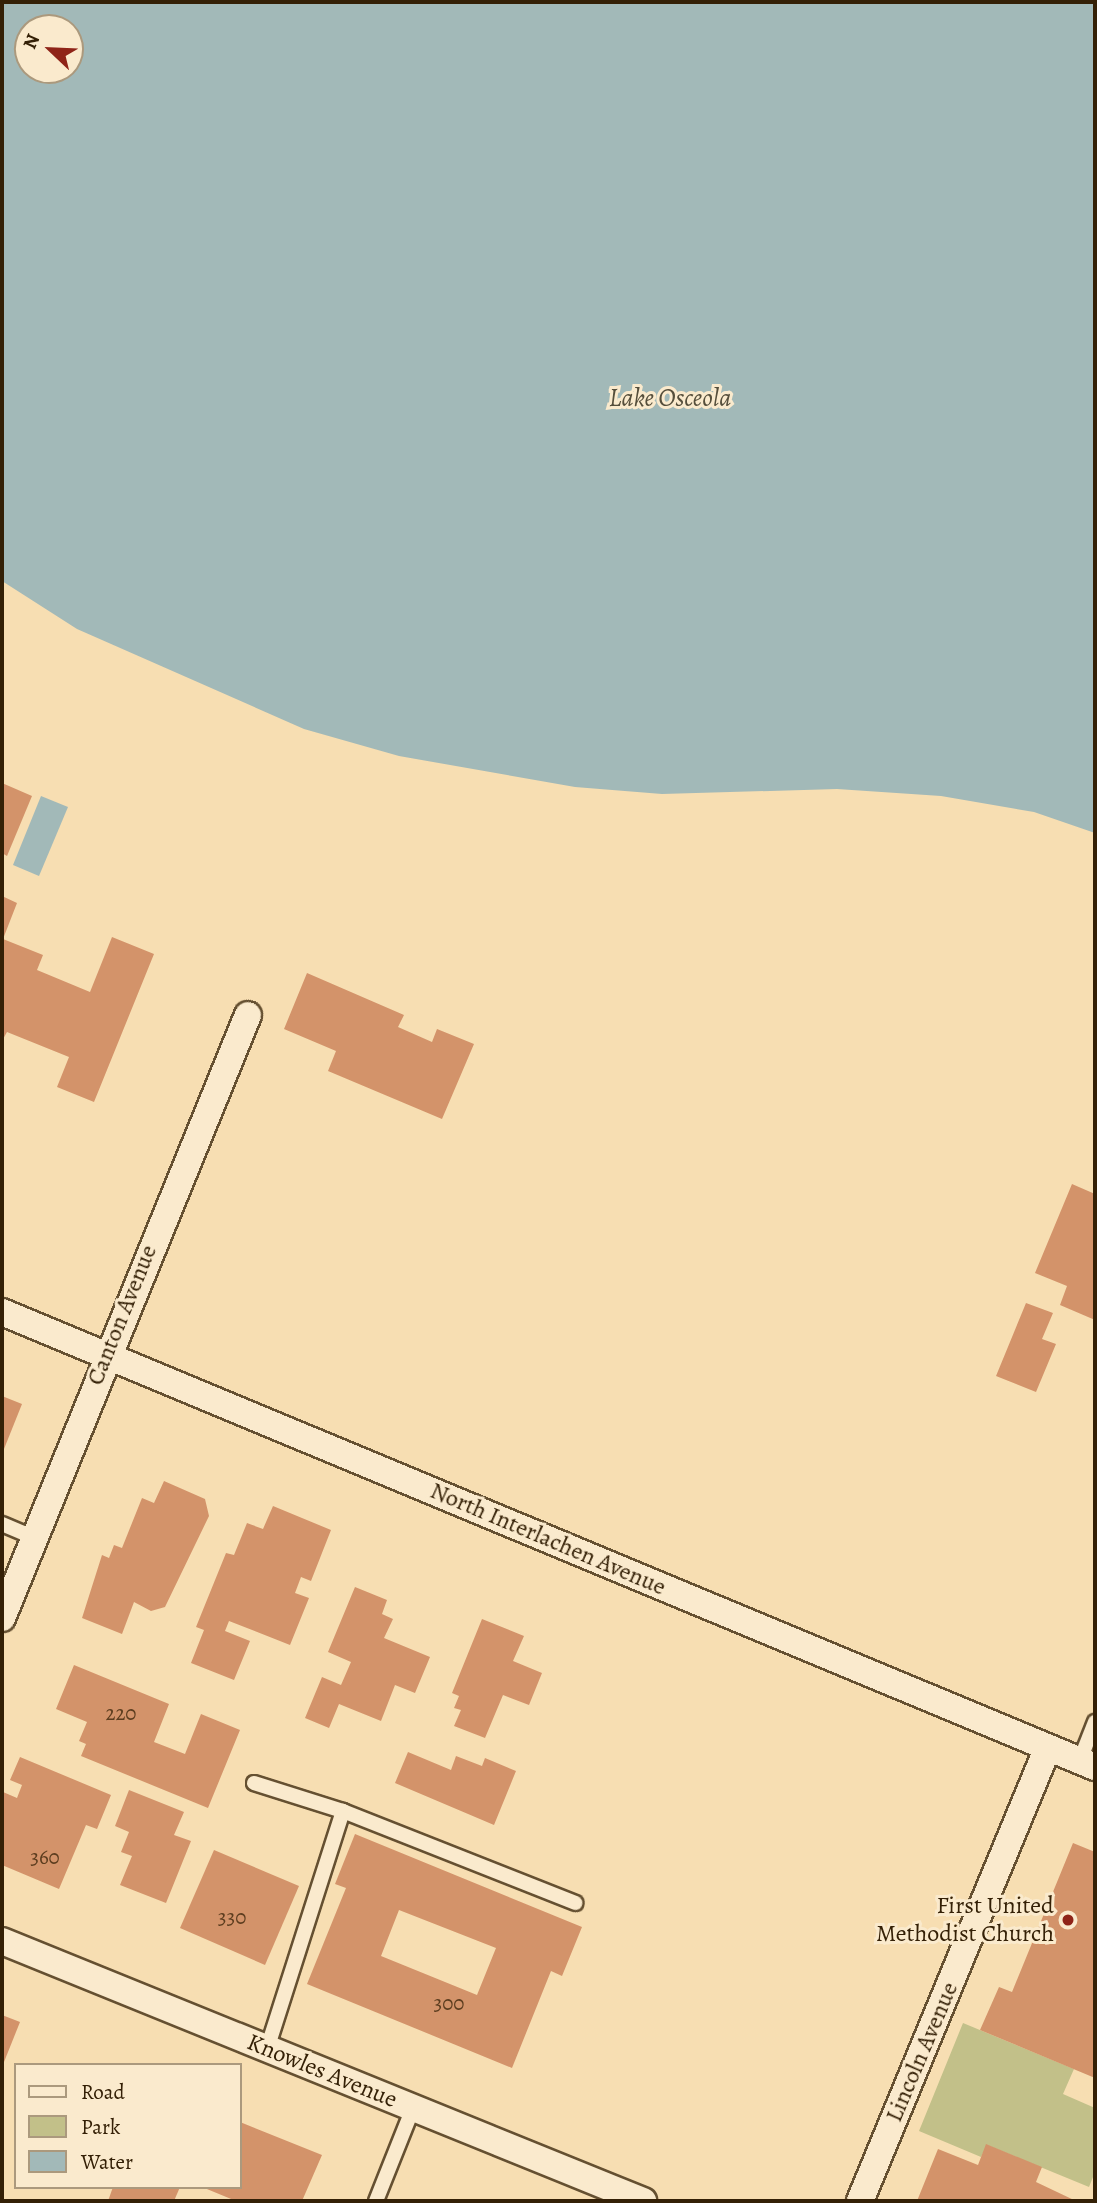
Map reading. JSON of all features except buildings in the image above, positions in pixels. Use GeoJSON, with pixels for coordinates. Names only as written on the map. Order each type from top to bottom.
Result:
{"type":"FeatureCollection","features":[{"type":"Feature","properties":{"kind":"street","name":"Canton Avenue"},"geometry":{"type":"LineString","coordinates":[[2,1618],[105,1355],[248,1015]]}},
{"type":"Feature","properties":{"kind":"street","name":"North Interlachen Avenue"},"geometry":{"type":"LineString","coordinates":[[2,1312],[1088,1764]]}},
{"type":"Feature","properties":{"kind":"street","name":"Lincoln Avenue"},"geometry":{"type":"LineString","coordinates":[[860,2201],[1048,1748]]}},
{"type":"Feature","properties":{"kind":"street","name":"Knowles Avenue"},"geometry":{"type":"LineString","coordinates":[[2,1941],[643,2201]]}},
{"type":"Feature","properties":{"kind":"lane"},"geometry":{"type":"LineString","coordinates":[[2,1524],[33,1537]]}},
{"type":"Feature","properties":{"kind":"lane"},"geometry":{"type":"LineString","coordinates":[[1088,1764],[1095,1722]]}},
{"type":"Feature","properties":{"kind":"lane"},"geometry":{"type":"LineString","coordinates":[[254,1783],[343,1811],[575,1903]]}},
{"type":"Feature","properties":{"kind":"lane"},"geometry":{"type":"LineString","coordinates":[[267,2049],[343,1811]]}},
{"type":"Feature","properties":{"kind":"lane"},"geometry":{"type":"LineString","coordinates":[[376,2201],[413,2108]]}},
{"type":"Feature","properties":{"kind":"green space"},"geometry":{"type":"Polygon","coordinates":[[[963,2023],[1074,2069],[1063,2094],[1095,2108],[1095,2172],[1089,2187],[987,2145],[981,2157],[919,2131],[963,2023]]]}},
{"type":"Feature","properties":{"kind":"water","name":"Lake Osceola"},"geometry":{"type":"Polygon","coordinates":[[[2,2],[1095,2],[1095,833],[1034,812],[941,796],[837,789],[662,794],[575,787],[399,756],[304,729],[77,629],[2,581],[2,2]]]}},
{"type":"Feature","properties":{"kind":"water"},"geometry":{"type":"Polygon","coordinates":[[[41,796],[68,807],[39,876],[13,865],[41,796]]]}},
{"type":"Feature","properties":{"kind":"place","name":"First United Methodist Church"},"geometry":{"type":"Point","coordinates":[1068,1920]}}]}
